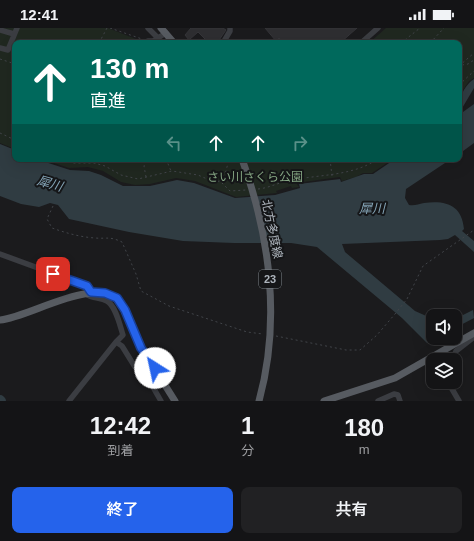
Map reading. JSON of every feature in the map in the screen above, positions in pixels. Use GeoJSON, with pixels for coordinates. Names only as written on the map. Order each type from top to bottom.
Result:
{"type":"FeatureCollection","features":[{"type":"Feature","properties":{"kind":"main road"},"geometry":{"type":"LineString","coordinates":[[164,30],[172,40]]}},
{"type":"Feature","properties":{"kind":"main road","name":"北方多度線"},"geometry":{"type":"LineString","coordinates":[[243,162],[264,236],[271,288],[269,343],[259,401]]}},
{"type":"Feature","properties":{"kind":"main road"},"geometry":{"type":"LineString","coordinates":[[0,322],[89,293],[105,293],[117,298],[141,348],[175,401]]}},
{"type":"Feature","properties":{"kind":"main road"},"geometry":{"type":"LineString","coordinates":[[324,401],[395,378],[474,333]]}},
{"type":"Feature","properties":{"kind":"street"},"geometry":{"type":"LineString","coordinates":[[148,28],[158,38]]}},
{"type":"Feature","properties":{"kind":"street"},"geometry":{"type":"LineString","coordinates":[[225,40],[230,31],[230,28]]}},
{"type":"Feature","properties":{"kind":"street"},"geometry":{"type":"LineString","coordinates":[[364,40],[378,28]]}},
{"type":"Feature","properties":{"kind":"street"},"geometry":{"type":"LineString","coordinates":[[0,30],[15,31],[8,50],[0,48]]}},
{"type":"Feature","properties":{"kind":"street"},"geometry":{"type":"LineString","coordinates":[[155,40],[164,30]]}},
{"type":"Feature","properties":{"kind":"street"},"geometry":{"type":"LineString","coordinates":[[0,254],[87,286],[89,293],[97,299],[107,301],[112,306],[123,335],[69,401]]}},
{"type":"Feature","properties":{"kind":"street"},"geometry":{"type":"LineString","coordinates":[[455,353],[474,337]]}},
{"type":"Feature","properties":{"kind":"street"},"geometry":{"type":"LineString","coordinates":[[116,342],[122,346],[135,367],[146,375],[161,401]]}},
{"type":"Feature","properties":{"kind":"street"},"geometry":{"type":"LineString","coordinates":[[452,389],[459,401]]}},
{"type":"Feature","properties":{"kind":"street"},"geometry":{"type":"LineString","coordinates":[[378,401],[394,394],[398,395],[400,401]]}},
{"type":"Feature","properties":{"kind":"path"},"geometry":{"type":"LineString","coordinates":[[101,40],[107,28]]}},
{"type":"Feature","properties":{"kind":"path"},"geometry":{"type":"LineString","coordinates":[[110,28],[145,40]]}},
{"type":"Feature","properties":{"kind":"path"},"geometry":{"type":"LineString","coordinates":[[405,40],[420,28]]}},
{"type":"Feature","properties":{"kind":"path"},"geometry":{"type":"LineString","coordinates":[[433,40],[444,28]]}},
{"type":"Feature","properties":{"kind":"path"},"geometry":{"type":"LineString","coordinates":[[462,64],[474,53]]}},
{"type":"Feature","properties":{"kind":"path"},"geometry":{"type":"LineString","coordinates":[[0,59],[12,63]]}},
{"type":"Feature","properties":{"kind":"path"},"geometry":{"type":"LineString","coordinates":[[462,66],[474,60]]}},
{"type":"Feature","properties":{"kind":"path"},"geometry":{"type":"LineString","coordinates":[[462,82],[474,71]]}},
{"type":"Feature","properties":{"kind":"path"},"geometry":{"type":"LineString","coordinates":[[0,133],[12,139]]}},
{"type":"Feature","properties":{"kind":"path"},"geometry":{"type":"LineString","coordinates":[[70,162],[94,163],[105,166],[130,178],[146,178],[172,172],[198,175],[214,182],[220,181],[226,171],[228,162]]}},
{"type":"Feature","properties":{"kind":"path"},"geometry":{"type":"LineString","coordinates":[[146,162],[144,166],[146,178]]}},
{"type":"Feature","properties":{"kind":"path"},"geometry":{"type":"LineString","coordinates":[[167,162],[172,172]]}},
{"type":"Feature","properties":{"kind":"path"},"geometry":{"type":"LineString","coordinates":[[330,162],[332,176]]}},
{"type":"Feature","properties":{"kind":"path"},"geometry":{"type":"LineString","coordinates":[[254,190],[268,188],[288,181],[332,176],[373,162]]}},
{"type":"Feature","properties":{"kind":"path"},"geometry":{"type":"LineString","coordinates":[[220,181],[230,191],[246,190]]}},
{"type":"Feature","properties":{"kind":"path"},"geometry":{"type":"LineString","coordinates":[[53,206],[47,219],[52,228],[71,234],[95,238],[110,237],[122,242],[136,274],[141,291],[176,309],[247,332],[263,334]]}},
{"type":"Feature","properties":{"kind":"path"},"geometry":{"type":"LineString","coordinates":[[271,336],[346,350],[360,350],[377,335],[396,314],[407,299],[423,266],[474,230]]}},
{"type":"Feature","properties":{"kind":"green space"},"geometry":{"type":"Polygon","coordinates":[[[0,28],[108,28],[138,40],[12,40],[12,148],[0,143],[0,28]]]}},
{"type":"Feature","properties":{"kind":"green space"},"geometry":{"type":"Polygon","coordinates":[[[386,28],[474,28],[474,78],[469,81],[462,92],[462,40],[372,40],[386,28]]]}},
{"type":"Feature","properties":{"kind":"green space","name":"さい川さくら公園"},"geometry":{"type":"Polygon","coordinates":[[[51,162],[388,162],[372,173],[363,173],[356,177],[342,181],[340,177],[296,183],[299,187],[292,188],[291,186],[276,191],[277,193],[236,197],[195,181],[176,178],[150,184],[135,185],[121,182],[103,171],[88,167],[69,168],[51,162]]]}},
{"type":"Feature","properties":{"kind":"water"},"geometry":{"type":"Polygon","coordinates":[[[474,79],[474,88],[462,108],[462,94],[474,79]]]}},
{"type":"Feature","properties":{"kind":"water"},"geometry":{"type":"Polygon","coordinates":[[[474,104],[474,143],[462,152],[462,111],[463,112],[474,104]]]}},
{"type":"Feature","properties":{"kind":"water","name":"犀川"},"geometry":{"type":"Polygon","coordinates":[[[0,144],[12,149],[12,162],[45,162],[70,170],[89,171],[123,186],[150,186],[177,180],[194,183],[235,198],[275,195],[300,188],[299,184],[340,179],[341,182],[364,174],[373,174],[391,162],[446,162],[406,189],[405,198],[409,205],[439,202],[452,206],[456,209],[463,221],[464,229],[462,231],[474,241],[474,252],[455,235],[448,239],[440,240],[342,244],[345,252],[415,311],[426,316],[426,342],[402,318],[317,247],[291,243],[183,241],[129,232],[69,219],[58,205],[50,203],[39,207],[21,204],[0,196],[0,144]]]}},
{"type":"Feature","properties":{"kind":"water"},"geometry":{"type":"Polygon","coordinates":[[[473,310],[474,318],[462,324],[462,316],[473,310]]]}},
{"type":"Feature","properties":{"kind":"building"},"geometry":{"type":"Polygon","coordinates":[[[191,28],[223,28],[226,30],[219,40],[204,40],[205,39],[198,32],[189,40],[185,35],[191,28]]]}},
{"type":"Feature","properties":{"kind":"building"},"geometry":{"type":"Polygon","coordinates":[[[265,28],[357,28],[343,40],[281,40],[279,38],[275,40],[265,28]]]}},
{"type":"Feature","properties":{"kind":"route"},"geometry":{"type":"LineString","coordinates":[[53,274],[87,286],[91,292],[105,293],[117,298],[125,310],[141,348],[155,368]]}}]}
